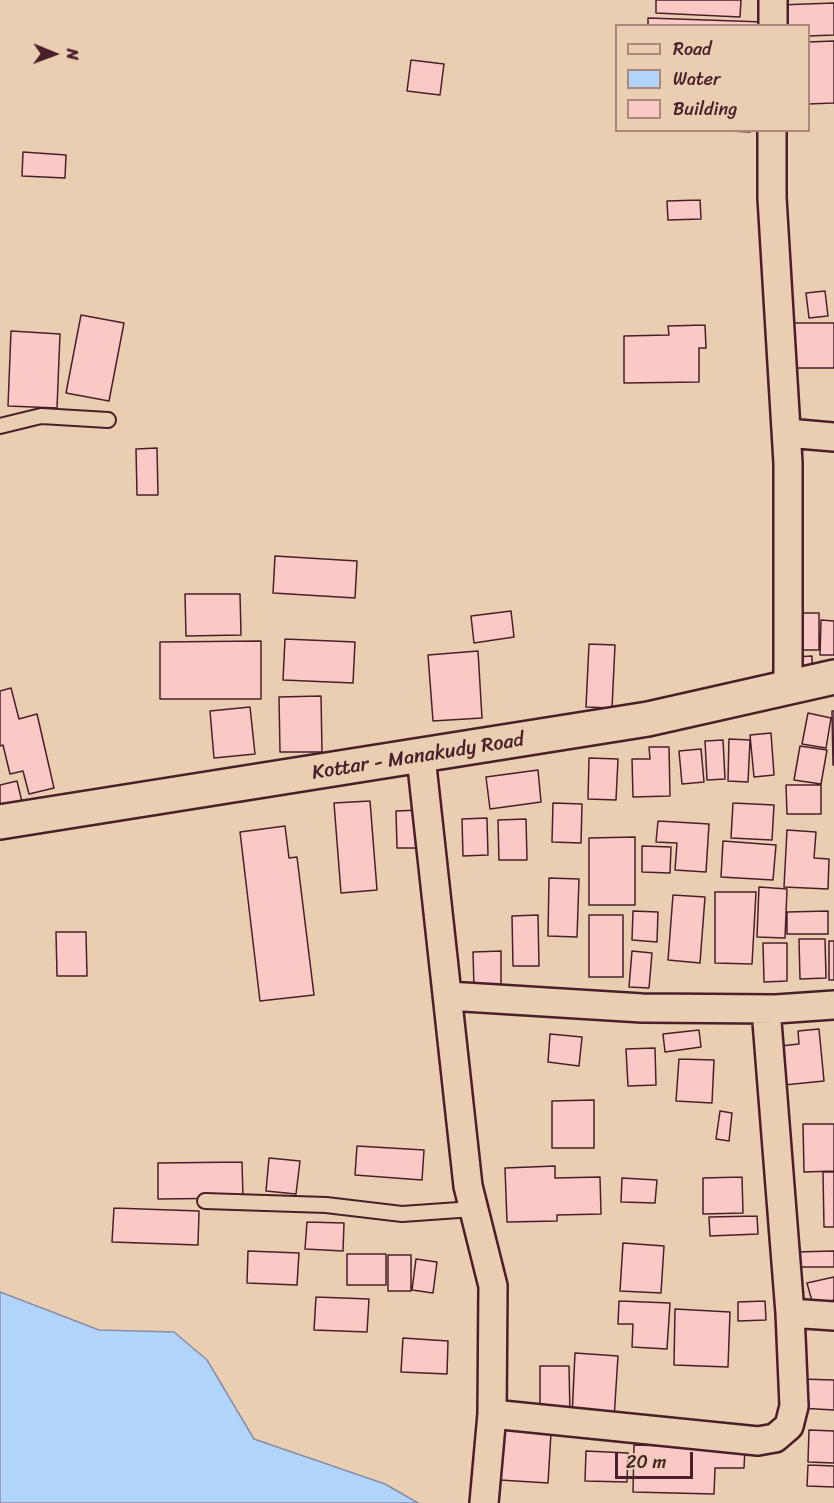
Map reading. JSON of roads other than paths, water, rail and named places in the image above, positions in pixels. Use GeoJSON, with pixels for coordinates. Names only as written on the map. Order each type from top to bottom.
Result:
{"type":"FeatureCollection","features":[{"type":"Feature","properties":{"kind":"main road","name":"Kottar - Manakudy Road"},"geometry":{"type":"LineString","coordinates":[[0,822],[422,757],[648,719],[834,677]]}},
{"type":"Feature","properties":{"kind":"street"},"geometry":{"type":"LineString","coordinates":[[773,0],[773,24]]}},
{"type":"Feature","properties":{"kind":"street"},"geometry":{"type":"LineString","coordinates":[[772,132],[772,198],[787,433],[788,688]]}},
{"type":"Feature","properties":{"kind":"street"},"geometry":{"type":"LineString","coordinates":[[787,433],[834,437]]}},
{"type":"Feature","properties":{"kind":"street"},"geometry":{"type":"LineString","coordinates":[[422,757],[468,1186],[493,1286],[492,1414],[484,1503]]}},
{"type":"Feature","properties":{"kind":"street"},"geometry":{"type":"LineString","coordinates":[[448,996],[642,1008],[766,1009],[834,1005]]}},
{"type":"Feature","properties":{"kind":"street"},"geometry":{"type":"LineString","coordinates":[[492,1414],[758,1441],[775,1438],[789,1426],[794,1406],[790,1312],[766,1009]]}},
{"type":"Feature","properties":{"kind":"street"},"geometry":{"type":"LineString","coordinates":[[790,1312],[834,1316]]}},
{"type":"Feature","properties":{"kind":"lane"},"geometry":{"type":"LineString","coordinates":[[0,426],[41,416],[108,420]]}},
{"type":"Feature","properties":{"kind":"lane"},"geometry":{"type":"LineString","coordinates":[[205,1201],[326,1204],[402,1214],[473,1209]]}},
{"type":"Feature","properties":{"kind":"water"},"geometry":{"type":"Polygon","coordinates":[[[0,1292],[99,1330],[174,1332],[207,1360],[254,1439],[385,1484],[418,1503],[0,1503],[0,1292]]]}}]}
